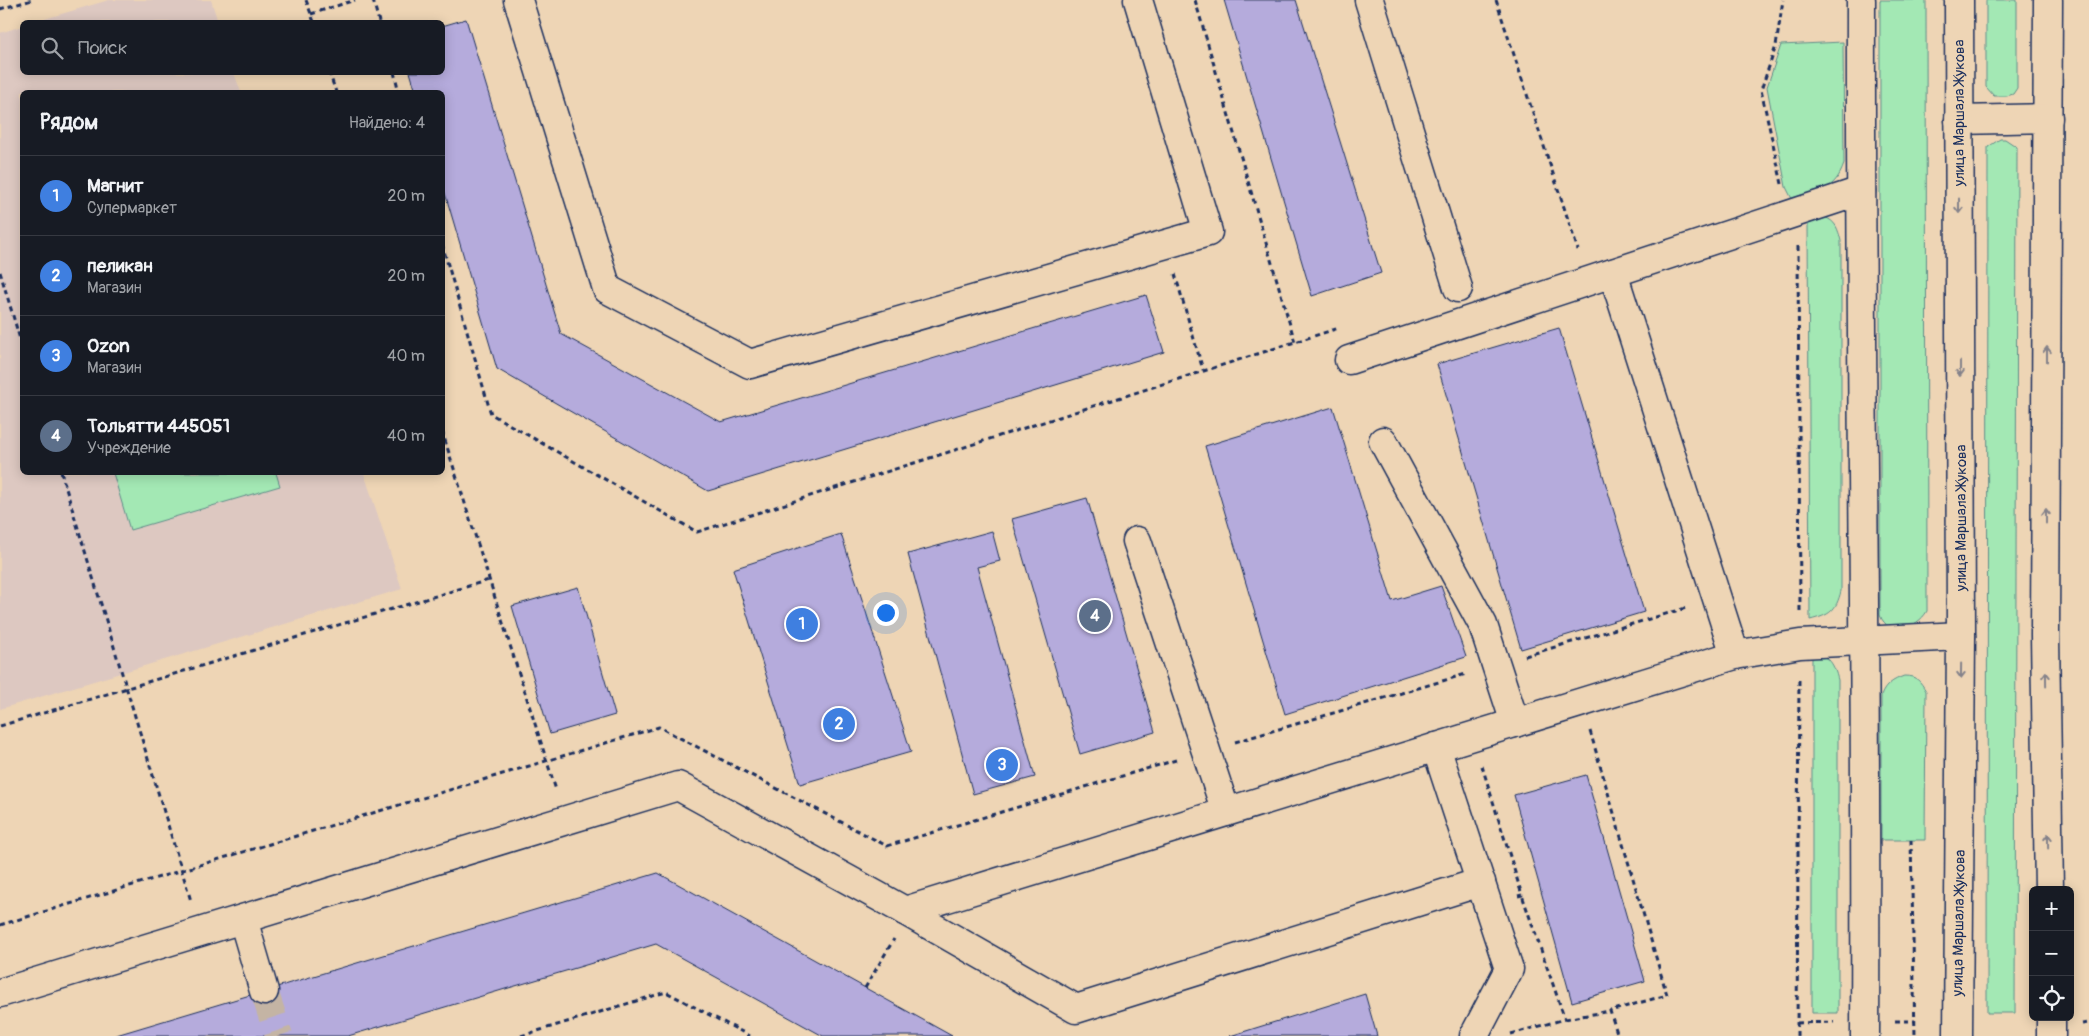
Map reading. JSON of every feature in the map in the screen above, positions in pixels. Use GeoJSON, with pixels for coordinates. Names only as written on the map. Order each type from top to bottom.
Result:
{"type":"FeatureCollection","features":[{"type":"Feature","properties":{"kind":"main road"},"geometry":{"type":"LineString","coordinates":[[518,0],[607,289],[750,364],[1208,232],[1138,0]]}},
{"type":"Feature","properties":{"kind":"main road"},"geometry":{"type":"LineString","coordinates":[[1369,0],[1458,288]]}},
{"type":"Feature","properties":{"kind":"main road"},"geometry":{"type":"LineString","coordinates":[[1861,0],[1865,641],[1865,1036]]}},
{"type":"Feature","properties":{"kind":"main road","name":"улица Маршала Жукова"},"geometry":{"type":"LineString","coordinates":[[1958,1036],[1961,636],[1959,0]]}},
{"type":"Feature","properties":{"kind":"main road"},"geometry":{"type":"LineString","coordinates":[[2048,0],[2045,636],[2049,886]]}},
{"type":"Feature","properties":{"kind":"main road"},"geometry":{"type":"LineString","coordinates":[[1958,120],[2048,118]]}},
{"type":"Feature","properties":{"kind":"main road"},"geometry":{"type":"LineString","coordinates":[[1349,360],[1861,191]]}},
{"type":"Feature","properties":{"kind":"main road"},"geometry":{"type":"LineString","coordinates":[[1613,273],[1735,654]]}},
{"type":"Feature","properties":{"kind":"main road"},"geometry":{"type":"LineString","coordinates":[[1383,441],[1483,625],[1515,723]]}},
{"type":"Feature","properties":{"kind":"main road"},"geometry":{"type":"LineString","coordinates":[[1137,541],[1226,812]]}},
{"type":"Feature","properties":{"kind":"main road"},"geometry":{"type":"LineString","coordinates":[[905,912],[1735,654],[1800,644],[1961,636]]}},
{"type":"Feature","properties":{"kind":"main road"},"geometry":{"type":"LineString","coordinates":[[1436,747],[1509,969],[1474,1036]]}},
{"type":"Feature","properties":{"kind":"main road"},"geometry":{"type":"LineString","coordinates":[[0,993],[678,786],[1076,1009],[1481,882]]}},
{"type":"Feature","properties":{"kind":"main road"},"geometry":{"type":"LineString","coordinates":[[243,920],[264,991]]}},
{"type":"Feature","properties":{"kind":"main road"},"geometry":{"type":"LineString","coordinates":[[2051,1021],[2051,1036]]}},
{"type":"Feature","properties":{"kind":"path"},"geometry":{"type":"LineString","coordinates":[[0,9],[32,0]]}},
{"type":"Feature","properties":{"kind":"path"},"geometry":{"type":"LineString","coordinates":[[306,0],[313,20]]}},
{"type":"Feature","properties":{"kind":"path"},"geometry":{"type":"LineString","coordinates":[[311,14],[354,0]]}},
{"type":"Feature","properties":{"kind":"path"},"geometry":{"type":"LineString","coordinates":[[373,0],[378,20]]}},
{"type":"Feature","properties":{"kind":"path"},"geometry":{"type":"LineString","coordinates":[[1195,0],[1295,342]]}},
{"type":"Feature","properties":{"kind":"path"},"geometry":{"type":"LineString","coordinates":[[1496,0],[1578,250]]}},
{"type":"Feature","properties":{"kind":"path"},"geometry":{"type":"LineString","coordinates":[[1783,0],[1776,46],[1761,90],[1783,187],[1797,212],[1800,644],[1797,1036]]}},
{"type":"Feature","properties":{"kind":"path"},"geometry":{"type":"LineString","coordinates":[[330,75],[335,90]]}},
{"type":"Feature","properties":{"kind":"path"},"geometry":{"type":"LineString","coordinates":[[395,75],[398,90]]}},
{"type":"Feature","properties":{"kind":"path"},"geometry":{"type":"LineString","coordinates":[[1569,253],[1587,247]]}},
{"type":"Feature","properties":{"kind":"path"},"geometry":{"type":"LineString","coordinates":[[445,254],[491,414],[697,532],[1340,327]]}},
{"type":"Feature","properties":{"kind":"path"},"geometry":{"type":"LineString","coordinates":[[0,272],[20,339]]}},
{"type":"Feature","properties":{"kind":"path"},"geometry":{"type":"LineString","coordinates":[[1174,272],[1204,370]]}},
{"type":"Feature","properties":{"kind":"path"},"geometry":{"type":"LineString","coordinates":[[445,440],[566,820]]}},
{"type":"Feature","properties":{"kind":"path"},"geometry":{"type":"LineString","coordinates":[[62,475],[200,932]]}},
{"type":"Feature","properties":{"kind":"path"},"geometry":{"type":"LineString","coordinates":[[0,726],[490,580]]}},
{"type":"Feature","properties":{"kind":"path"},"geometry":{"type":"LineString","coordinates":[[0,925],[659,727],[887,846],[1717,598]]}},
{"type":"Feature","properties":{"kind":"path"},"geometry":{"type":"LineString","coordinates":[[1565,1018],[1610,1011],[1667,995],[1589,730]]}},
{"type":"Feature","properties":{"kind":"path"},"geometry":{"type":"LineString","coordinates":[[1911,840],[1915,1036]]}},
{"type":"Feature","properties":{"kind":"path"},"geometry":{"type":"LineString","coordinates":[[865,988],[895,938],[886,933]]}},
{"type":"Feature","properties":{"kind":"path"},"geometry":{"type":"LineString","coordinates":[[521,1036],[666,992],[750,1036]]}},
{"type":"Feature","properties":{"kind":"path"},"geometry":{"type":"LineString","coordinates":[[1610,1011],[1618,1036]]}},
{"type":"Feature","properties":{"kind":"shaded area"},"geometry":{"type":"Polygon","coordinates":[[[109,0],[211,0],[217,20],[41,20],[109,0]]]}},
{"type":"Feature","properties":{"kind":"shaded area"},"geometry":{"type":"Polygon","coordinates":[[[20,27],[20,75],[235,75],[240,90],[20,90],[20,475],[365,475],[402,589],[0,709],[0,33],[20,27]]]}},
{"type":"Feature","properties":{"kind":"green space"},"geometry":{"type":"Polygon","coordinates":[[[1880,0],[1926,0],[1927,611],[1917,622],[1903,628],[1889,626],[1880,615],[1880,0]]]}},
{"type":"Feature","properties":{"kind":"green space"},"geometry":{"type":"Polygon","coordinates":[[[1986,0],[2017,0],[2017,88],[2013,94],[2007,96],[1994,96],[1986,87],[1986,0]]]}},
{"type":"Feature","properties":{"kind":"green space"},"geometry":{"type":"Polygon","coordinates":[[[1843,42],[1844,164],[1836,180],[1825,189],[1793,201],[1786,187],[1767,87],[1781,45],[1843,42]]]}},
{"type":"Feature","properties":{"kind":"green space"},"geometry":{"type":"Polygon","coordinates":[[[2000,139],[2005,139],[2017,147],[2015,1013],[1987,1013],[1988,147],[2000,139]]]}},
{"type":"Feature","properties":{"kind":"green space"},"geometry":{"type":"Polygon","coordinates":[[[1824,217],[1836,226],[1841,241],[1841,591],[1837,603],[1831,611],[1810,620],[1808,220],[1824,217]]]}},
{"type":"Feature","properties":{"kind":"green space"},"geometry":{"type":"Polygon","coordinates":[[[114,475],[277,475],[280,486],[130,530],[114,475]]]}},
{"type":"Feature","properties":{"kind":"green space"},"geometry":{"type":"Polygon","coordinates":[[[1812,654],[1823,656],[1830,661],[1838,680],[1838,1013],[1812,1013],[1812,654]]]}},
{"type":"Feature","properties":{"kind":"green space"},"geometry":{"type":"Polygon","coordinates":[[[1904,676],[1918,680],[1926,691],[1925,840],[1881,840],[1881,696],[1890,683],[1904,676]]]}},
{"type":"Feature","properties":{"kind":"building"},"geometry":{"type":"Polygon","coordinates":[[[1224,0],[1296,0],[1381,273],[1312,296],[1224,0]]]}},
{"type":"Feature","properties":{"kind":"building"},"geometry":{"type":"Polygon","coordinates":[[[466,19],[561,334],[721,422],[1146,295],[1164,352],[708,491],[497,369],[445,193],[445,90],[415,90],[411,75],[445,75],[445,25],[466,19]]]}},
{"type":"Feature","properties":{"kind":"building"},"geometry":{"type":"Polygon","coordinates":[[[1559,328],[1644,612],[1521,649],[1437,364],[1559,328]]]}},
{"type":"Feature","properties":{"kind":"building"},"geometry":{"type":"Polygon","coordinates":[[[1333,407],[1392,601],[1441,586],[1466,657],[1285,714],[1205,446],[1333,407]]]}},
{"type":"Feature","properties":{"kind":"building"},"geometry":{"type":"Polygon","coordinates":[[[1087,498],[1155,732],[1080,754],[1012,519],[1087,498]]]}},
{"type":"Feature","properties":{"kind":"building"},"geometry":{"type":"Polygon","coordinates":[[[992,531],[1000,561],[977,567],[1035,777],[973,794],[908,554],[992,531]]]}},
{"type":"Feature","properties":{"kind":"building"},"geometry":{"type":"Polygon","coordinates":[[[841,534],[911,752],[800,784],[733,569],[841,534]]]}},
{"type":"Feature","properties":{"kind":"building"},"geometry":{"type":"Polygon","coordinates":[[[578,587],[615,715],[550,734],[512,606],[578,587]]]}},
{"type":"Feature","properties":{"kind":"building"},"geometry":{"type":"Polygon","coordinates":[[[1586,775],[1645,981],[1572,1002],[1514,795],[1586,775]]]}},
{"type":"Feature","properties":{"kind":"building"},"geometry":{"type":"Polygon","coordinates":[[[658,873],[952,1036],[823,1036],[656,944],[348,1036],[113,1036],[658,873]]]}},
{"type":"Feature","properties":{"kind":"building"},"geometry":{"type":"Polygon","coordinates":[[[1365,994],[1377,1036],[1230,1036],[1365,994]]]}},
{"type":"Feature","properties":{"kind":"tunnel"},"geometry":{"type":"LineString","coordinates":[[264,991],[279,1036]]}},
{"type":"Feature","properties":{"kind":"place","name":"Тольятти 445051"},"geometry":{"type":"Point","coordinates":[1095,616]}},
{"type":"Feature","properties":{"kind":"place","name":"Магнит"},"geometry":{"type":"Point","coordinates":[802,624]}},
{"type":"Feature","properties":{"kind":"place","name":"пеликан"},"geometry":{"type":"Point","coordinates":[839,724]}},
{"type":"Feature","properties":{"kind":"place","name":"Ozon"},"geometry":{"type":"Point","coordinates":[1002,765]}}]}
